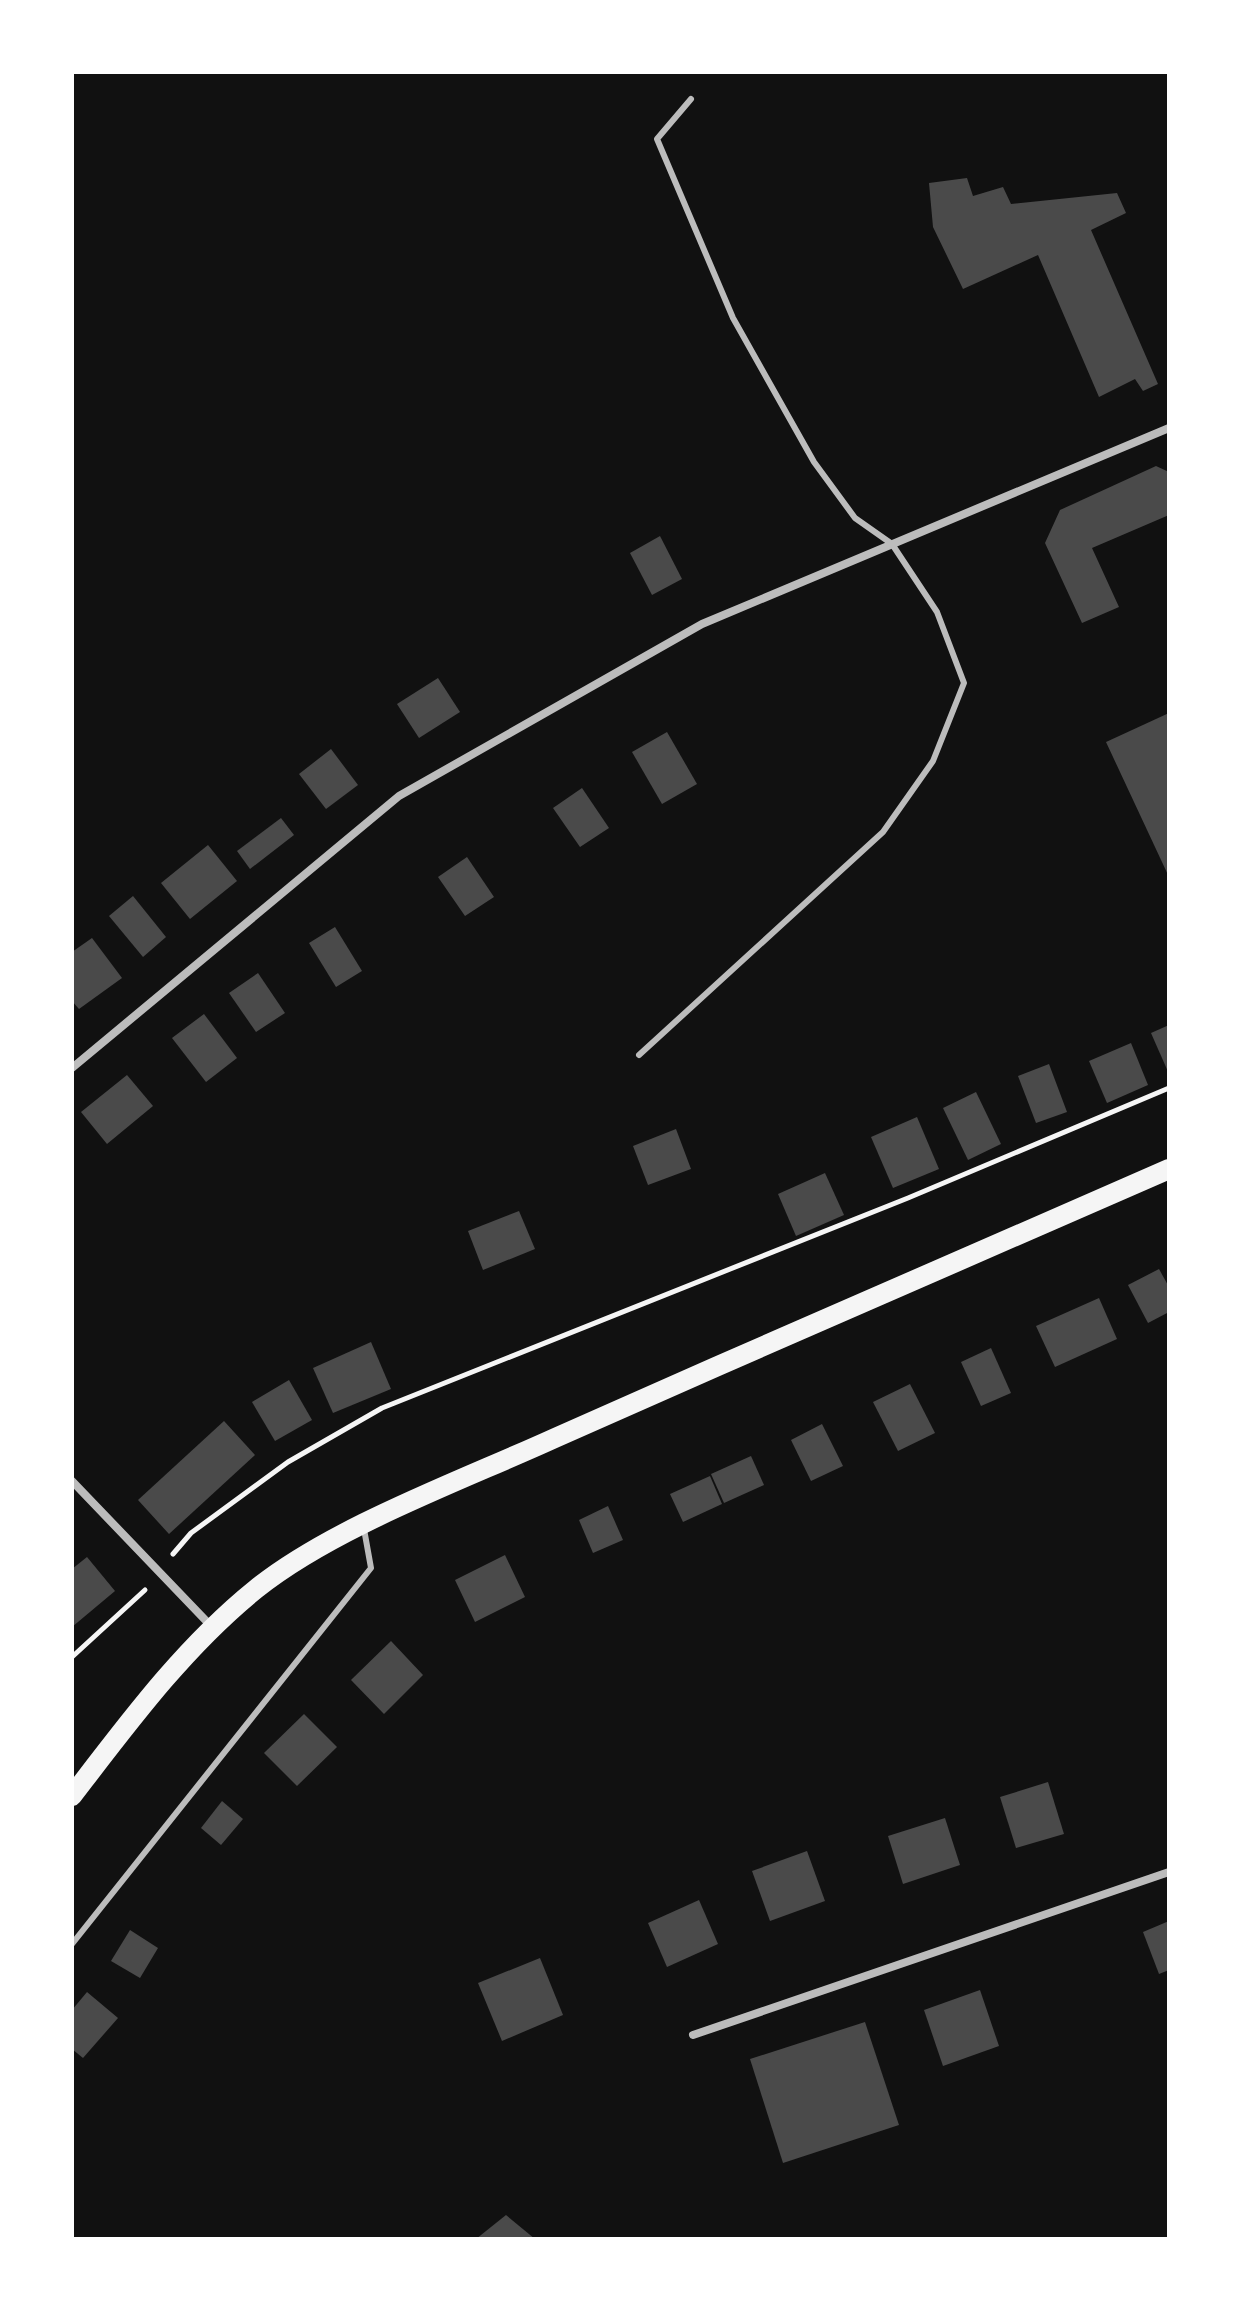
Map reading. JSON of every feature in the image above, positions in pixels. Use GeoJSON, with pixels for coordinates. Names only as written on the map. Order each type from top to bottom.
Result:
{"type":"FeatureCollection","features":[{"type":"Feature","properties":{"kind":"main road"},"geometry":{"type":"LineString","coordinates":[[72,1796],[134,1716],[212,1627],[258,1587],[364,1525],[1169,1169]]}},
{"type":"Feature","properties":{"kind":"street"},"geometry":{"type":"LineString","coordinates":[[72,1068],[399,796],[702,624],[1169,428]]}},
{"type":"Feature","properties":{"kind":"street"},"geometry":{"type":"LineString","coordinates":[[72,1481],[212,1627]]}},
{"type":"Feature","properties":{"kind":"street"},"geometry":{"type":"LineString","coordinates":[[693,2035],[1169,1872]]}},
{"type":"Feature","properties":{"kind":"lane"},"geometry":{"type":"LineString","coordinates":[[639,1055],[883,832],[933,761],[964,683],[937,612],[892,544],[855,518],[814,462],[733,318],[657,139],[691,99]]}},
{"type":"Feature","properties":{"kind":"lane"},"geometry":{"type":"LineString","coordinates":[[72,1944],[371,1568],[364,1525]]}},
{"type":"Feature","properties":{"kind":"path"},"geometry":{"type":"LineString","coordinates":[[72,1657],[154,1581],[159,1570],[203,1524],[288,1462],[382,1408],[908,1198],[1169,1088]]}},
{"type":"Feature","properties":{"kind":"building"},"geometry":{"type":"Polygon","coordinates":[[[967,178],[973,196],[1003,187],[1011,204],[1117,193],[1126,213],[1091,230],[1158,384],[1143,391],[1135,379],[1099,397],[1038,255],[963,289],[933,227],[929,183],[967,178]]]}},
{"type":"Feature","properties":{"kind":"building"},"geometry":{"type":"Polygon","coordinates":[[[1156,466],[1169,472],[1169,515],[1092,548],[1119,607],[1082,623],[1045,543],[1060,510],[1156,466]]]}},
{"type":"Feature","properties":{"kind":"building"},"geometry":{"type":"Polygon","coordinates":[[[660,536],[682,579],[652,595],[630,553],[660,536]]]}},
{"type":"Feature","properties":{"kind":"building"},"geometry":{"type":"Polygon","coordinates":[[[438,678],[460,712],[419,738],[397,704],[438,678]]]}},
{"type":"Feature","properties":{"kind":"building"},"geometry":{"type":"Polygon","coordinates":[[[1169,713],[1169,877],[1106,742],[1169,713]]]}},
{"type":"Feature","properties":{"kind":"building"},"geometry":{"type":"Polygon","coordinates":[[[667,732],[697,784],[662,804],[632,752],[667,732]]]}},
{"type":"Feature","properties":{"kind":"building"},"geometry":{"type":"Polygon","coordinates":[[[331,749],[358,785],[326,809],[299,774],[331,749]]]}},
{"type":"Feature","properties":{"kind":"building"},"geometry":{"type":"Polygon","coordinates":[[[582,788],[609,828],[580,847],[553,808],[582,788]]]}},
{"type":"Feature","properties":{"kind":"building"},"geometry":{"type":"Polygon","coordinates":[[[281,818],[294,835],[250,869],[237,851],[281,818]]]}},
{"type":"Feature","properties":{"kind":"building"},"geometry":{"type":"Polygon","coordinates":[[[208,845],[237,881],[190,919],[161,883],[208,845]]]}},
{"type":"Feature","properties":{"kind":"building"},"geometry":{"type":"Polygon","coordinates":[[[467,857],[494,897],[465,916],[438,877],[467,857]]]}},
{"type":"Feature","properties":{"kind":"building"},"geometry":{"type":"Polygon","coordinates":[[[133,896],[166,937],[143,957],[109,916],[133,896]]]}},
{"type":"Feature","properties":{"kind":"building"},"geometry":{"type":"Polygon","coordinates":[[[335,927],[362,971],[336,987],[309,943],[335,927]]]}},
{"type":"Feature","properties":{"kind":"building"},"geometry":{"type":"Polygon","coordinates":[[[92,938],[122,978],[79,1009],[72,1001],[72,952],[92,938]]]}},
{"type":"Feature","properties":{"kind":"building"},"geometry":{"type":"Polygon","coordinates":[[[258,973],[285,1013],[256,1032],[229,993],[258,973]]]}},
{"type":"Feature","properties":{"kind":"building"},"geometry":{"type":"Polygon","coordinates":[[[204,1014],[237,1058],[206,1082],[172,1038],[204,1014]]]}},
{"type":"Feature","properties":{"kind":"building"},"geometry":{"type":"Polygon","coordinates":[[[1169,1025],[1169,1074],[1151,1033],[1169,1025]]]}},
{"type":"Feature","properties":{"kind":"building"},"geometry":{"type":"Polygon","coordinates":[[[1131,1043],[1148,1085],[1107,1103],[1089,1061],[1131,1043]]]}},
{"type":"Feature","properties":{"kind":"building"},"geometry":{"type":"Polygon","coordinates":[[[1049,1064],[1067,1112],[1036,1123],[1018,1076],[1049,1064]]]}},
{"type":"Feature","properties":{"kind":"building"},"geometry":{"type":"Polygon","coordinates":[[[127,1075],[153,1106],[107,1144],[81,1112],[127,1075]]]}},
{"type":"Feature","properties":{"kind":"building"},"geometry":{"type":"Polygon","coordinates":[[[976,1092],[1001,1144],[968,1160],[943,1108],[976,1092]]]}},
{"type":"Feature","properties":{"kind":"building"},"geometry":{"type":"Polygon","coordinates":[[[917,1117],[939,1169],[893,1188],[871,1137],[917,1117]]]}},
{"type":"Feature","properties":{"kind":"building"},"geometry":{"type":"Polygon","coordinates":[[[676,1129],[691,1169],[648,1185],[633,1146],[676,1129]]]}},
{"type":"Feature","properties":{"kind":"building"},"geometry":{"type":"Polygon","coordinates":[[[825,1173],[844,1215],[796,1236],[778,1194],[825,1173]]]}},
{"type":"Feature","properties":{"kind":"building"},"geometry":{"type":"Polygon","coordinates":[[[519,1211],[535,1249],[483,1270],[468,1231],[519,1211]]]}},
{"type":"Feature","properties":{"kind":"building"},"geometry":{"type":"Polygon","coordinates":[[[1159,1269],[1169,1287],[1169,1312],[1148,1323],[1128,1285],[1159,1269]]]}},
{"type":"Feature","properties":{"kind":"building"},"geometry":{"type":"Polygon","coordinates":[[[1099,1298],[1117,1339],[1055,1367],[1036,1326],[1099,1298]]]}},
{"type":"Feature","properties":{"kind":"building"},"geometry":{"type":"Polygon","coordinates":[[[371,1342],[391,1389],[333,1413],[313,1368],[371,1342]]]}},
{"type":"Feature","properties":{"kind":"building"},"geometry":{"type":"Polygon","coordinates":[[[991,1348],[1011,1393],[981,1406],[961,1362],[991,1348]]]}},
{"type":"Feature","properties":{"kind":"building"},"geometry":{"type":"Polygon","coordinates":[[[289,1380],[312,1420],[275,1441],[252,1402],[289,1380]]]}},
{"type":"Feature","properties":{"kind":"building"},"geometry":{"type":"Polygon","coordinates":[[[910,1384],[935,1433],[898,1451],[873,1402],[910,1384]]]}},
{"type":"Feature","properties":{"kind":"building"},"geometry":{"type":"Polygon","coordinates":[[[224,1421],[255,1455],[169,1534],[138,1500],[224,1421]]]}},
{"type":"Feature","properties":{"kind":"building"},"geometry":{"type":"Polygon","coordinates":[[[822,1424],[843,1466],[811,1481],[791,1440],[822,1424]]]}},
{"type":"Feature","properties":{"kind":"building"},"geometry":{"type":"Polygon","coordinates":[[[751,1456],[764,1485],[724,1503],[711,1474],[751,1456]]]}},
{"type":"Feature","properties":{"kind":"building"},"geometry":{"type":"Polygon","coordinates":[[[710,1476],[722,1504],[683,1522],[670,1494],[710,1476]]]}},
{"type":"Feature","properties":{"kind":"building"},"geometry":{"type":"Polygon","coordinates":[[[608,1506],[623,1540],[593,1553],[579,1520],[608,1506]]]}},
{"type":"Feature","properties":{"kind":"building"},"geometry":{"type":"Polygon","coordinates":[[[505,1555],[525,1597],[475,1622],[455,1580],[505,1555]]]}},
{"type":"Feature","properties":{"kind":"building"},"geometry":{"type":"Polygon","coordinates":[[[87,1557],[115,1591],[72,1627],[72,1569],[87,1557]]]}},
{"type":"Feature","properties":{"kind":"building"},"geometry":{"type":"Polygon","coordinates":[[[391,1641],[423,1675],[384,1714],[351,1680],[391,1641]]]}},
{"type":"Feature","properties":{"kind":"building"},"geometry":{"type":"Polygon","coordinates":[[[304,1714],[337,1747],[297,1786],[264,1753],[304,1714]]]}},
{"type":"Feature","properties":{"kind":"building"},"geometry":{"type":"Polygon","coordinates":[[[1048,1782],[1064,1834],[1016,1848],[1000,1797],[1048,1782]]]}},
{"type":"Feature","properties":{"kind":"building"},"geometry":{"type":"Polygon","coordinates":[[[222,1801],[243,1819],[221,1845],[201,1828],[222,1801]]]}},
{"type":"Feature","properties":{"kind":"building"},"geometry":{"type":"Polygon","coordinates":[[[945,1818],[960,1865],[903,1884],[888,1836],[945,1818]]]}},
{"type":"Feature","properties":{"kind":"building"},"geometry":{"type":"Polygon","coordinates":[[[807,1851],[825,1901],[770,1921],[752,1871],[807,1851]]]}},
{"type":"Feature","properties":{"kind":"building"},"geometry":{"type":"Polygon","coordinates":[[[699,1900],[718,1944],[667,1967],[648,1923],[699,1900]]]}},
{"type":"Feature","properties":{"kind":"building"},"geometry":{"type":"Polygon","coordinates":[[[1169,1921],[1169,1970],[1159,1974],[1143,1932],[1169,1921]]]}},
{"type":"Feature","properties":{"kind":"building"},"geometry":{"type":"Polygon","coordinates":[[[130,1930],[158,1948],[140,1978],[111,1961],[130,1930]]]}},
{"type":"Feature","properties":{"kind":"building"},"geometry":{"type":"Polygon","coordinates":[[[540,1958],[563,2015],[502,2041],[478,1983],[540,1958]]]}},
{"type":"Feature","properties":{"kind":"building"},"geometry":{"type":"Polygon","coordinates":[[[980,1990],[999,2046],[943,2066],[924,2010],[980,1990]]]}},
{"type":"Feature","properties":{"kind":"building"},"geometry":{"type":"Polygon","coordinates":[[[87,1992],[118,2018],[83,2058],[72,2049],[72,2010],[87,1992]]]}},
{"type":"Feature","properties":{"kind":"building"},"geometry":{"type":"Polygon","coordinates":[[[865,2022],[899,2125],[783,2163],[750,2059],[865,2022]]]}},
{"type":"Feature","properties":{"kind":"building"},"geometry":{"type":"Polygon","coordinates":[[[506,2215],[535,2239],[476,2239],[506,2215]]]}}]}
